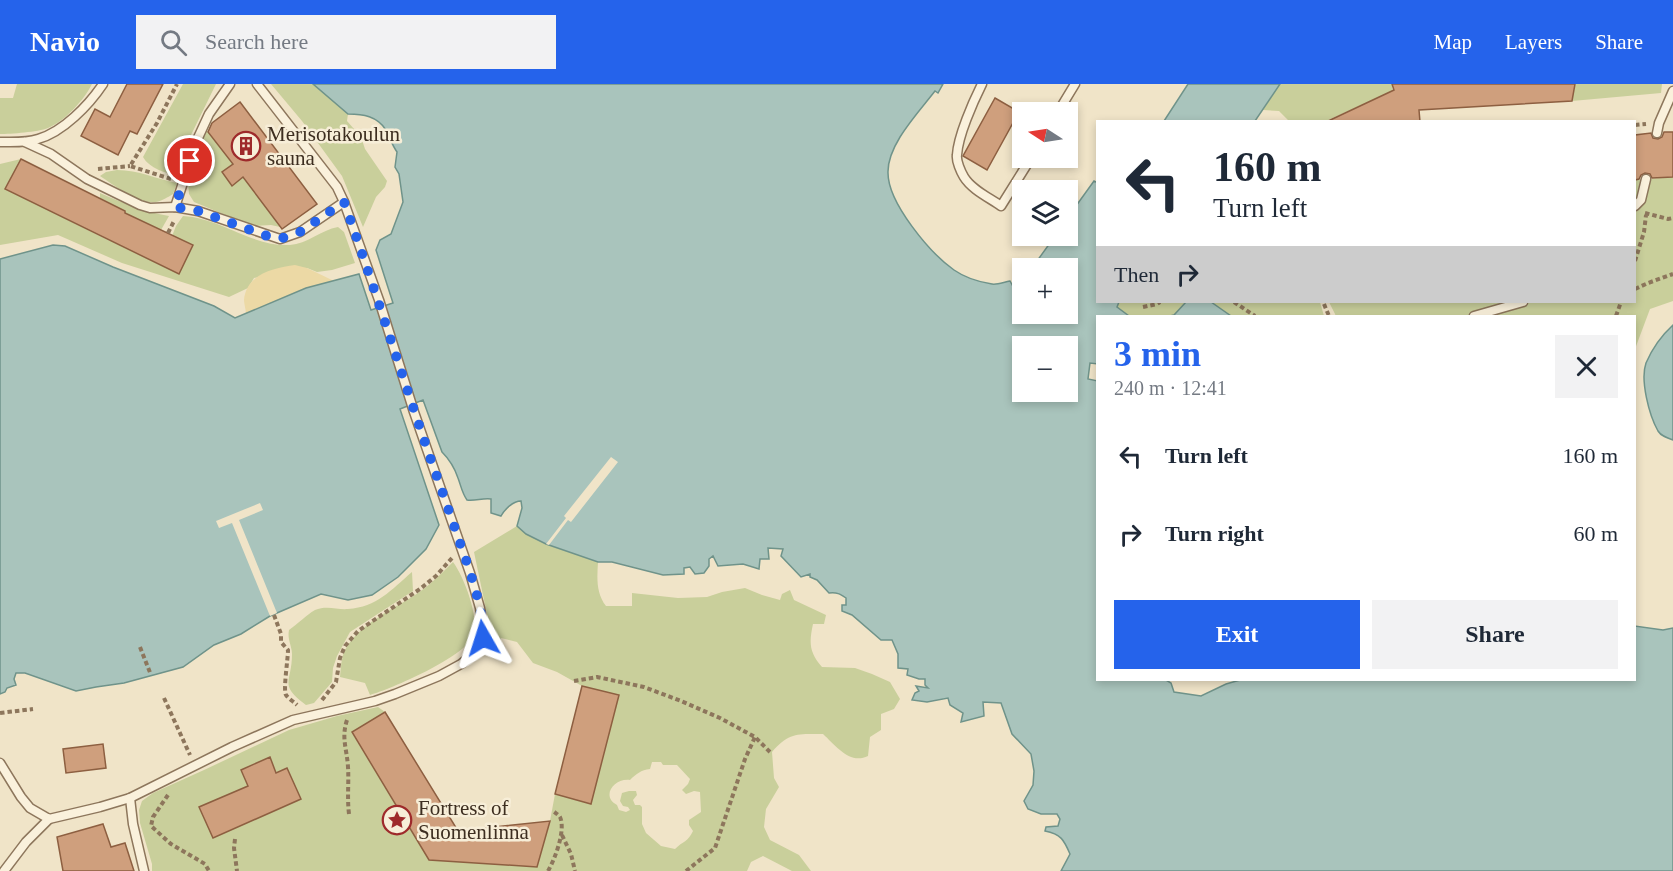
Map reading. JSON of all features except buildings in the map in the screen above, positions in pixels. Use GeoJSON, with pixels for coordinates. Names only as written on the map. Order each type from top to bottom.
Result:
{"type":"FeatureCollection","features":[{"type":"Feature","properties":{"kind":"lane"},"geometry":{"type":"LineString","coordinates":[[0,142],[25,142],[40,139],[70,122],[103,84]]}},
{"type":"Feature","properties":{"kind":"lane"},"geometry":{"type":"LineString","coordinates":[[175,207],[197,140],[209,114],[230,84]]}},
{"type":"Feature","properties":{"kind":"lane"},"geometry":{"type":"LineString","coordinates":[[4,871],[26,842],[50,819],[130,798],[293,720],[375,701],[439,676],[461,664],[478,650],[483,638],[480,608],[463,550],[344,202],[337,187],[257,84]]}},
{"type":"Feature","properties":{"kind":"lane"},"geometry":{"type":"LineString","coordinates":[[982,84],[959,142],[956,157],[964,177],[1001,206],[1025,168]]}},
{"type":"Feature","properties":{"kind":"lane"},"geometry":{"type":"LineString","coordinates":[[1064,102],[1075,84]]}},
{"type":"Feature","properties":{"kind":"lane"},"geometry":{"type":"LineString","coordinates":[[1657,133],[1673,92]]}},
{"type":"Feature","properties":{"kind":"lane"},"geometry":{"type":"LineString","coordinates":[[25,142],[51,154],[87,179],[140,205],[150,208],[175,207],[198,211],[280,239],[300,232],[344,202]]}},
{"type":"Feature","properties":{"kind":"lane"},"geometry":{"type":"LineString","coordinates":[[1636,205],[1641,200],[1646,179]]}},
{"type":"Feature","properties":{"kind":"lane"},"geometry":{"type":"LineString","coordinates":[[1478,315],[1520,303]]}},
{"type":"Feature","properties":{"kind":"lane"},"geometry":{"type":"LineString","coordinates":[[0,763],[21,797],[30,807],[50,819]]}},
{"type":"Feature","properties":{"kind":"lane"},"geometry":{"type":"LineString","coordinates":[[130,798],[133,824],[144,871]]}},
{"type":"Feature","properties":{"kind":"path"},"geometry":{"type":"LineString","coordinates":[[130,166],[157,123],[177,84]]}},
{"type":"Feature","properties":{"kind":"path"},"geometry":{"type":"LineString","coordinates":[[74,170],[130,166],[183,183]]}},
{"type":"Feature","properties":{"kind":"path"},"geometry":{"type":"LineString","coordinates":[[1636,258],[1644,232],[1646,215],[1673,218]]}},
{"type":"Feature","properties":{"kind":"path"},"geometry":{"type":"LineString","coordinates":[[1636,289],[1673,274]]}},
{"type":"Feature","properties":{"kind":"path"},"geometry":{"type":"LineString","coordinates":[[1143,307],[1158,303]]}},
{"type":"Feature","properties":{"kind":"path"},"geometry":{"type":"LineString","coordinates":[[1236,303],[1254,315]]}},
{"type":"Feature","properties":{"kind":"path"},"geometry":{"type":"LineString","coordinates":[[1323,304],[1328,315]]}},
{"type":"Feature","properties":{"kind":"path"},"geometry":{"type":"LineString","coordinates":[[303,718],[319,704],[336,682],[340,658],[345,646],[358,631],[420,589],[463,550]]}},
{"type":"Feature","properties":{"kind":"path"},"geometry":{"type":"LineString","coordinates":[[273,615],[281,634],[281,642],[288,650],[284,689],[287,698],[302,710],[303,718]]}},
{"type":"Feature","properties":{"kind":"path"},"geometry":{"type":"LineString","coordinates":[[140,647],[151,675]]}},
{"type":"Feature","properties":{"kind":"path"},"geometry":{"type":"LineString","coordinates":[[574,681],[597,677],[644,687],[681,700],[755,737],[770,752]]}},
{"type":"Feature","properties":{"kind":"path"},"geometry":{"type":"LineString","coordinates":[[164,698],[196,765]]}},
{"type":"Feature","properties":{"kind":"path"},"geometry":{"type":"LineString","coordinates":[[349,814],[348,765],[343,740],[351,707]]}},
{"type":"Feature","properties":{"kind":"path"},"geometry":{"type":"LineString","coordinates":[[0,713],[33,709]]}},
{"type":"Feature","properties":{"kind":"path"},"geometry":{"type":"LineString","coordinates":[[686,871],[715,848],[745,759],[755,737]]}},
{"type":"Feature","properties":{"kind":"path"},"geometry":{"type":"LineString","coordinates":[[169,794],[153,817],[151,826],[171,844],[205,864],[209,871]]}},
{"type":"Feature","properties":{"kind":"path"},"geometry":{"type":"LineString","coordinates":[[548,871],[561,835],[560,818],[552,810]]}},
{"type":"Feature","properties":{"kind":"path"},"geometry":{"type":"LineString","coordinates":[[561,835],[571,854],[575,871]]}},
{"type":"Feature","properties":{"kind":"path"},"geometry":{"type":"LineString","coordinates":[[235,839],[236,869]]}},
{"type":"Feature","properties":{"kind":"green space"},"geometry":{"type":"Polygon","coordinates":[[[17,84],[92,84],[73,109],[54,125],[38,131],[0,134],[0,98],[13,98],[17,84]]]}},
{"type":"Feature","properties":{"kind":"green space"},"geometry":{"type":"Polygon","coordinates":[[[183,84],[216,84],[191,135],[182,169],[178,175],[158,170],[143,157],[183,84]]]}},
{"type":"Feature","properties":{"kind":"green space"},"geometry":{"type":"Polygon","coordinates":[[[271,84],[314,84],[348,114],[347,121],[361,137],[365,149],[387,181],[376,197],[363,227],[342,176],[302,121],[271,84]]]}},
{"type":"Feature","properties":{"kind":"green space"},"geometry":{"type":"Polygon","coordinates":[[[1280,84],[1392,84],[1393,91],[1328,120],[1288,120],[1279,111],[1263,110],[1280,84]]]}},
{"type":"Feature","properties":{"kind":"green space"},"geometry":{"type":"Polygon","coordinates":[[[1575,84],[1662,84],[1661,93],[1572,101],[1575,84]]]}},
{"type":"Feature","properties":{"kind":"green space"},"geometry":{"type":"Polygon","coordinates":[[[205,128],[233,164],[222,172],[232,185],[243,177],[280,227],[252,226],[194,202],[189,194],[188,180],[205,128]]]}},
{"type":"Feature","properties":{"kind":"green space"},"geometry":{"type":"Polygon","coordinates":[[[21,159],[6,189],[110,241],[125,211],[100,198],[100,193],[134,207],[169,216],[161,230],[138,219],[125,248],[179,274],[172,236],[183,216],[210,222],[263,242],[290,245],[338,227],[344,232],[355,263],[332,270],[317,272],[307,268],[254,278],[248,288],[229,297],[122,263],[58,235],[0,245],[0,164],[21,159]]]}},
{"type":"Feature","properties":{"kind":"green space"},"geometry":{"type":"Polygon","coordinates":[[[117,170],[140,173],[177,183],[173,194],[160,201],[149,202],[127,194],[100,176],[117,170]]]}},
{"type":"Feature","properties":{"kind":"green space"},"geometry":{"type":"Polygon","coordinates":[[[1673,177],[1673,301],[1650,309],[1636,346],[1636,315],[1336,315],[1330,303],[1636,303],[1636,180],[1673,177]]]}},
{"type":"Feature","properties":{"kind":"green space"},"geometry":{"type":"Polygon","coordinates":[[[1119,303],[1185,303],[1174,315],[1128,315],[1117,307],[1119,303]]]}},
{"type":"Feature","properties":{"kind":"green space"},"geometry":{"type":"Polygon","coordinates":[[[1212,303],[1320,303],[1324,315],[1230,315],[1212,303]]]}},
{"type":"Feature","properties":{"kind":"green space"},"geometry":{"type":"Polygon","coordinates":[[[517,526],[545,543],[598,562],[599,591],[606,606],[632,606],[632,593],[678,598],[707,597],[745,588],[780,600],[782,594],[790,590],[794,600],[826,615],[824,624],[813,624],[811,637],[812,652],[822,667],[855,668],[872,674],[890,682],[900,699],[894,709],[881,714],[881,730],[870,737],[868,756],[855,758],[849,756],[823,734],[794,736],[778,745],[772,752],[774,778],[779,787],[766,809],[764,827],[770,840],[799,855],[811,871],[792,871],[763,856],[751,862],[747,871],[152,871],[139,810],[142,801],[153,793],[289,730],[378,707],[385,712],[352,733],[429,860],[537,867],[555,794],[590,804],[618,695],[582,686],[557,672],[533,663],[517,642],[501,638],[498,645],[493,643],[474,552],[517,526]],[[652,762],[650,769],[644,770],[630,780],[614,785],[610,797],[619,810],[626,812],[630,810],[620,801],[622,793],[636,791],[637,795],[633,800],[635,805],[642,807],[642,824],[646,833],[661,846],[675,849],[693,831],[689,820],[701,812],[700,792],[694,791],[686,794],[682,790],[690,779],[677,765],[663,765],[661,762],[652,762]]]}},
{"type":"Feature","properties":{"kind":"green space"},"geometry":{"type":"Polygon","coordinates":[[[453,562],[462,577],[473,609],[475,628],[467,644],[426,671],[370,695],[365,683],[340,677],[342,660],[351,640],[378,617],[423,590],[453,562]]]}},
{"type":"Feature","properties":{"kind":"green space"},"geometry":{"type":"Polygon","coordinates":[[[412,572],[413,591],[350,632],[337,656],[332,682],[314,703],[306,705],[297,698],[288,682],[292,654],[289,630],[315,610],[358,608],[367,605],[390,591],[412,572]]]}},
{"type":"Feature","properties":{"kind":"sand"},"geometry":{"type":"Polygon","coordinates":[[[295,265],[334,281],[306,288],[246,314],[244,300],[246,291],[255,278],[278,268],[295,265]]]}},
{"type":"Feature","properties":{"kind":"water"},"geometry":{"type":"Polygon","coordinates":[[[313,84],[943,84],[938,93],[935,91],[920,109],[898,141],[889,162],[890,185],[912,226],[934,252],[954,270],[977,281],[987,283],[1010,281],[1012,285],[1012,324],[1078,324],[1078,258],[1039,258],[1048,246],[1078,246],[1078,203],[1094,181],[1096,182],[1096,303],[1119,303],[1117,307],[1128,315],[1096,315],[1096,364],[1090,363],[1088,379],[1096,381],[1096,681],[1168,681],[1171,683],[1174,692],[1201,696],[1236,681],[1636,681],[1636,626],[1663,630],[1673,628],[1673,871],[1061,871],[1070,854],[1061,838],[1045,831],[1046,827],[1058,826],[1060,819],[1057,814],[1041,814],[1028,809],[1024,801],[1033,785],[1034,771],[1031,754],[1012,734],[1001,703],[983,702],[984,716],[961,722],[963,713],[950,705],[948,698],[927,702],[912,700],[915,693],[919,691],[916,686],[928,688],[925,685],[925,679],[907,675],[908,669],[898,668],[898,654],[892,640],[881,640],[852,615],[842,611],[842,605],[846,605],[846,598],[829,593],[817,580],[810,577],[810,574],[801,577],[781,556],[783,549],[768,548],[769,559],[760,559],[759,569],[743,564],[718,566],[713,556],[709,559],[709,566],[704,573],[695,574],[690,567],[684,568],[684,574],[663,575],[612,562],[598,562],[546,544],[526,534],[517,526],[522,508],[521,501],[509,506],[501,516],[491,513],[491,499],[467,500],[457,475],[442,452],[423,400],[400,409],[439,525],[426,549],[398,577],[372,595],[348,600],[321,594],[270,616],[241,634],[214,645],[183,667],[124,683],[76,691],[25,673],[16,673],[14,679],[16,685],[0,694],[0,259],[53,245],[65,246],[214,306],[235,318],[306,288],[359,274],[371,310],[393,303],[376,250],[380,240],[391,234],[403,202],[399,174],[395,167],[397,152],[386,130],[374,119],[364,115],[348,114],[313,84]]]}},
{"type":"Feature","properties":{"kind":"water"},"geometry":{"type":"Polygon","coordinates":[[[1188,84],[1280,84],[1256,120],[1165,120],[1188,84]]]}},
{"type":"Feature","properties":{"kind":"water"},"geometry":{"type":"Polygon","coordinates":[[[1185,303],[1212,303],[1230,315],[1174,315],[1185,303]]]}},
{"type":"Feature","properties":{"kind":"water"},"geometry":{"type":"Polygon","coordinates":[[[1673,325],[1673,440],[1661,434],[1655,424],[1646,397],[1644,370],[1651,353],[1673,325]]]}},
{"type":"Feature","properties":{"kind":"pier"},"geometry":{"type":"Polygon","coordinates":[[[611,457],[618,462],[571,522],[568,520],[549,545],[546,544],[566,518],[564,516],[611,457]]]}},
{"type":"Feature","properties":{"kind":"pier"},"geometry":{"type":"Polygon","coordinates":[[[260,503],[263,510],[239,520],[277,613],[270,616],[232,523],[219,528],[216,521],[260,503]]]}},
{"type":"Feature","properties":{"kind":"place","name":"Merisotakoulun sauna"},"geometry":{"type":"Point","coordinates":[246,146]}},
{"type":"Feature","properties":{"kind":"place","name":"Fortress of Suomenlinna"},"geometry":{"type":"Point","coordinates":[397,820]}},
{"type":"Feature","properties":{"kind":"route"},"geometry":{"type":"LineString","coordinates":[[190,161],[175,207],[198,211],[267,236],[280,239],[300,232],[344,202],[470,573],[480,608],[483,638]]}}]}
